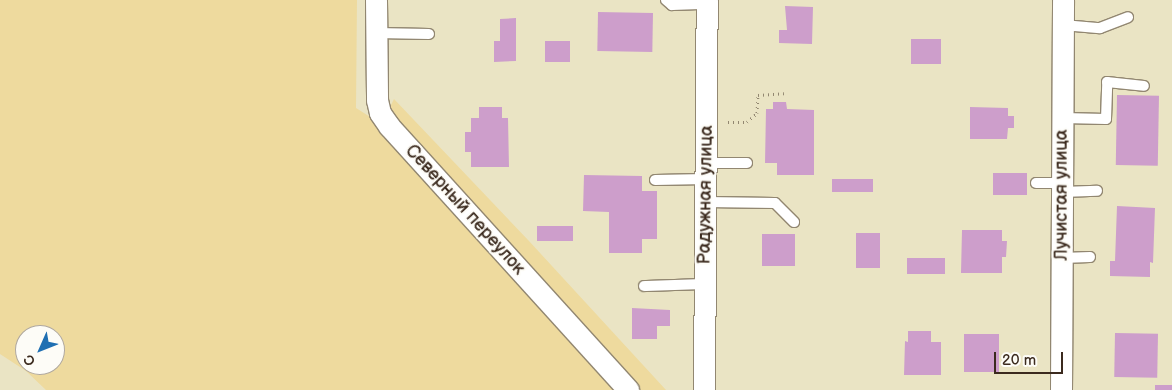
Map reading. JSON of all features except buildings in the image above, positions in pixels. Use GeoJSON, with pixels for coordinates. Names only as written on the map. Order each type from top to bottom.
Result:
{"type":"FeatureCollection","features":[{"type":"Feature","properties":{"kind":"street","name":"Северный переулок"},"geometry":{"type":"LineString","coordinates":[[376,0],[377,100],[380,113],[389,126],[628,390]]}},
{"type":"Feature","properties":{"kind":"street","name":"Лучистая улица"},"geometry":{"type":"LineString","coordinates":[[1061,390],[1063,0]]}},
{"type":"Feature","properties":{"kind":"street","name":"Радужная улица"},"geometry":{"type":"LineString","coordinates":[[704,390],[707,2]]}},
{"type":"Feature","properties":{"kind":"lane"},"geometry":{"type":"LineString","coordinates":[[666,0],[672,5],[707,2]]}},
{"type":"Feature","properties":{"kind":"lane"},"geometry":{"type":"LineString","coordinates":[[1063,25],[1100,28],[1128,17]]}},
{"type":"Feature","properties":{"kind":"lane"},"geometry":{"type":"LineString","coordinates":[[376,33],[429,34]]}},
{"type":"Feature","properties":{"kind":"lane"},"geometry":{"type":"LineString","coordinates":[[1062,118],[1106,119],[1107,82],[1144,86]]}},
{"type":"Feature","properties":{"kind":"lane"},"geometry":{"type":"LineString","coordinates":[[656,180],[747,163]]}},
{"type":"Feature","properties":{"kind":"lane"},"geometry":{"type":"LineString","coordinates":[[1036,182],[1097,191]]}},
{"type":"Feature","properties":{"kind":"lane"},"geometry":{"type":"LineString","coordinates":[[706,202],[775,203],[794,222]]}},
{"type":"Feature","properties":{"kind":"lane"},"geometry":{"type":"LineString","coordinates":[[1062,258],[1090,257]]}},
{"type":"Feature","properties":{"kind":"lane"},"geometry":{"type":"LineString","coordinates":[[644,286],[705,284]]}},
{"type":"Feature","properties":{"kind":"path"},"geometry":{"type":"LineString","coordinates":[[706,122],[747,122],[757,113],[758,94],[784,93]]}},
{"type":"Feature","properties":{"kind":"sand"},"geometry":{"type":"Polygon","coordinates":[[[0,0],[357,0],[356,108],[375,120],[390,107],[394,99],[529,241],[666,390],[46,390],[30,375],[65,375],[65,325],[15,325],[15,364],[0,354],[0,0]]]}}]}
